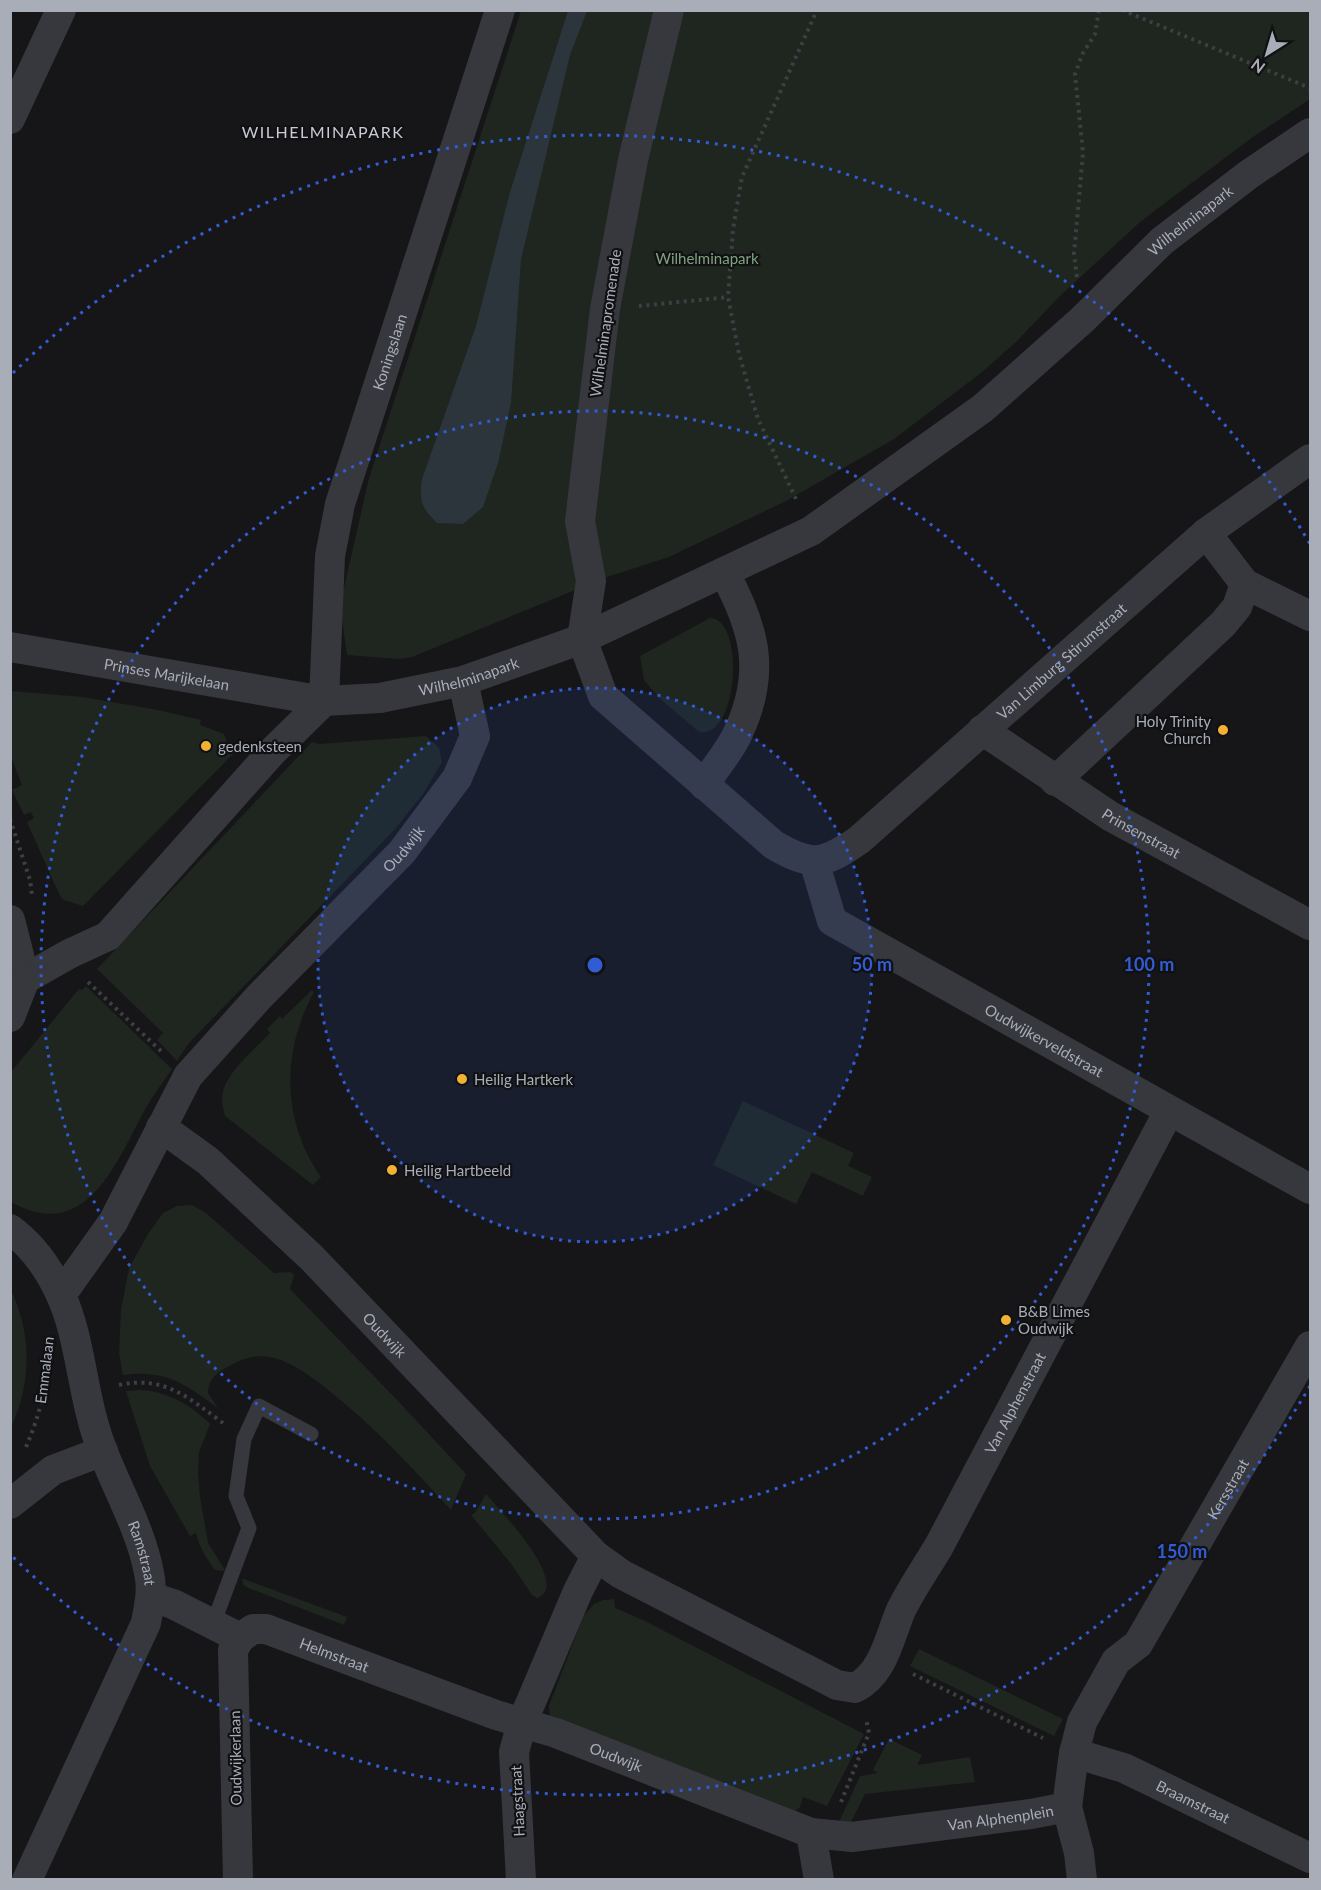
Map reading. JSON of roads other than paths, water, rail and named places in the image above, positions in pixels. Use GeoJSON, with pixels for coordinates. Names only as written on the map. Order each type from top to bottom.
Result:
{"type":"FeatureCollection","features":[{"type":"Feature","properties":{"kind":"street"},"geometry":{"type":"LineString","coordinates":[[10,119],[61,10]]}},
{"type":"Feature","properties":{"kind":"street","name":"Koningslaan"},"geometry":{"type":"LineString","coordinates":[[324,701],[330,556],[340,504],[500,10]]}},
{"type":"Feature","properties":{"kind":"street","name":"Wilhelminapromenade"},"geometry":{"type":"LineString","coordinates":[[582,639],[591,581],[580,521],[605,309],[633,160],[669,10]]}},
{"type":"Feature","properties":{"kind":"street","name":"Wilhelminapark"},"geometry":{"type":"LineString","coordinates":[[324,701],[380,698],[463,681],[582,639],[811,531],[983,408],[1082,320],[1162,241],[1248,175],[1311,133]]}},
{"type":"Feature","properties":{"kind":"street","name":"Van Limburg Stirumstraat"},"geometry":{"type":"LineString","coordinates":[[814,861],[838,854],[859,840],[1206,533],[1311,459]]}},
{"type":"Feature","properties":{"kind":"street"},"geometry":{"type":"LineString","coordinates":[[1206,533],[1245,584],[1311,616]]}},
{"type":"Feature","properties":{"kind":"street"},"geometry":{"type":"LineString","coordinates":[[704,785],[737,736],[751,696],[756,664],[741,603],[724,572]]}},
{"type":"Feature","properties":{"kind":"street"},"geometry":{"type":"LineString","coordinates":[[1055,781],[1223,624],[1237,606],[1245,584]]}},
{"type":"Feature","properties":{"kind":"street"},"geometry":{"type":"LineString","coordinates":[[582,639],[603,696],[774,845],[798,859],[814,861]]}},
{"type":"Feature","properties":{"kind":"street","name":"Prinses Marijkelaan"},"geometry":{"type":"LineString","coordinates":[[10,647],[324,701]]}},
{"type":"Feature","properties":{"kind":"street","name":"Oudwijk"},"geometry":{"type":"LineString","coordinates":[[61,1295],[113,1221],[188,1076],[259,997],[402,852],[457,778],[475,736],[463,681]]}},
{"type":"Feature","properties":{"kind":"street"},"geometry":{"type":"LineString","coordinates":[[25,978],[108,936],[272,752],[324,701]]}},
{"type":"Feature","properties":{"kind":"street","name":"Prinsenstraat"},"geometry":{"type":"LineString","coordinates":[[982,730],[1110,816],[1311,925]]}},
{"type":"Feature","properties":{"kind":"street","name":"Oudwijkerveldstraat"},"geometry":{"type":"LineString","coordinates":[[814,861],[832,921],[1311,1189]]}},
{"type":"Feature","properties":{"kind":"street"},"geometry":{"type":"LineString","coordinates":[[10,920],[25,978],[10,1017]]}},
{"type":"Feature","properties":{"kind":"street","name":"Van Alphenstraat"},"geometry":{"type":"LineString","coordinates":[[855,1688],[872,1677],[882,1659],[901,1611],[918,1578],[939,1546],[1169,1111]]}},
{"type":"Feature","properties":{"kind":"street","name":"Oudwijk"},"geometry":{"type":"LineString","coordinates":[[161,1127],[208,1161],[312,1258],[596,1556],[621,1575],[837,1685],[855,1688]]}},
{"type":"Feature","properties":{"kind":"street","name":"Ramstraat"},"geometry":{"type":"LineString","coordinates":[[10,1229],[28,1242],[46,1265],[61,1295],[72,1329],[92,1419],[141,1543],[150,1574],[151,1597],[146,1623],[27,1880]]}},
{"type":"Feature","properties":{"kind":"street","name":"Kersstraat"},"geometry":{"type":"LineString","coordinates":[[1074,1753],[1082,1722],[1116,1661],[1138,1644],[1311,1346]]}},
{"type":"Feature","properties":{"kind":"street"},"geometry":{"type":"LineString","coordinates":[[10,1504],[53,1470],[103,1451]]}},
{"type":"Feature","properties":{"kind":"street"},"geometry":{"type":"LineString","coordinates":[[522,1723],[578,1591],[596,1556]]}},
{"type":"Feature","properties":{"kind":"street"},"geometry":{"type":"LineString","coordinates":[[151,1597],[173,1604],[240,1638]]}},
{"type":"Feature","properties":{"kind":"street","name":"Helmstraat"},"geometry":{"type":"LineString","coordinates":[[240,1638],[253,1629],[266,1629],[522,1723]]}},
{"type":"Feature","properties":{"kind":"street","name":"Oudwijkerlaan"},"geometry":{"type":"LineString","coordinates":[[238,1880],[233,1650],[240,1638]]}},
{"type":"Feature","properties":{"kind":"street","name":"Oudwijk"},"geometry":{"type":"LineString","coordinates":[[522,1723],[556,1733],[818,1834]]}},
{"type":"Feature","properties":{"kind":"street","name":"Haagstraat"},"geometry":{"type":"LineString","coordinates":[[521,1880],[514,1752],[522,1723]]}},
{"type":"Feature","properties":{"kind":"street","name":"Van Alphenplein"},"geometry":{"type":"LineString","coordinates":[[818,1834],[852,1837],[1031,1814],[1067,1807],[1074,1753]]}},
{"type":"Feature","properties":{"kind":"street","name":"Braamstraat"},"geometry":{"type":"LineString","coordinates":[[1074,1753],[1124,1768],[1309,1855]]}},
{"type":"Feature","properties":{"kind":"street"},"geometry":{"type":"LineString","coordinates":[[1067,1807],[1079,1853],[1082,1880]]}},
{"type":"Feature","properties":{"kind":"street"},"geometry":{"type":"LineString","coordinates":[[818,1834],[819,1880]]}},
{"type":"Feature","properties":{"kind":"lane"},"geometry":{"type":"LineString","coordinates":[[213,1624],[249,1528],[236,1496],[244,1439],[259,1406],[311,1434]]}},
{"type":"Feature","properties":{"kind":"place","name":"Holy Trinity Church"},"geometry":{"type":"Point","coordinates":[1223,730]}},
{"type":"Feature","properties":{"kind":"place","name":"gedenksteen"},"geometry":{"type":"Point","coordinates":[206,746]}},
{"type":"Feature","properties":{"kind":"place","name":"Heilig Hartkerk"},"geometry":{"type":"Point","coordinates":[462,1079]}},
{"type":"Feature","properties":{"kind":"place","name":"Heilig Hartbeeld"},"geometry":{"type":"Point","coordinates":[392,1170]}},
{"type":"Feature","properties":{"kind":"place","name":"B&B Limes Oudwijk"},"geometry":{"type":"Point","coordinates":[1006,1320]}},
{"type":"Feature","properties":{"kind":"district","name":"WILHELMINAPARK"},"geometry":{"type":"Point","coordinates":[323,131]}}]}
